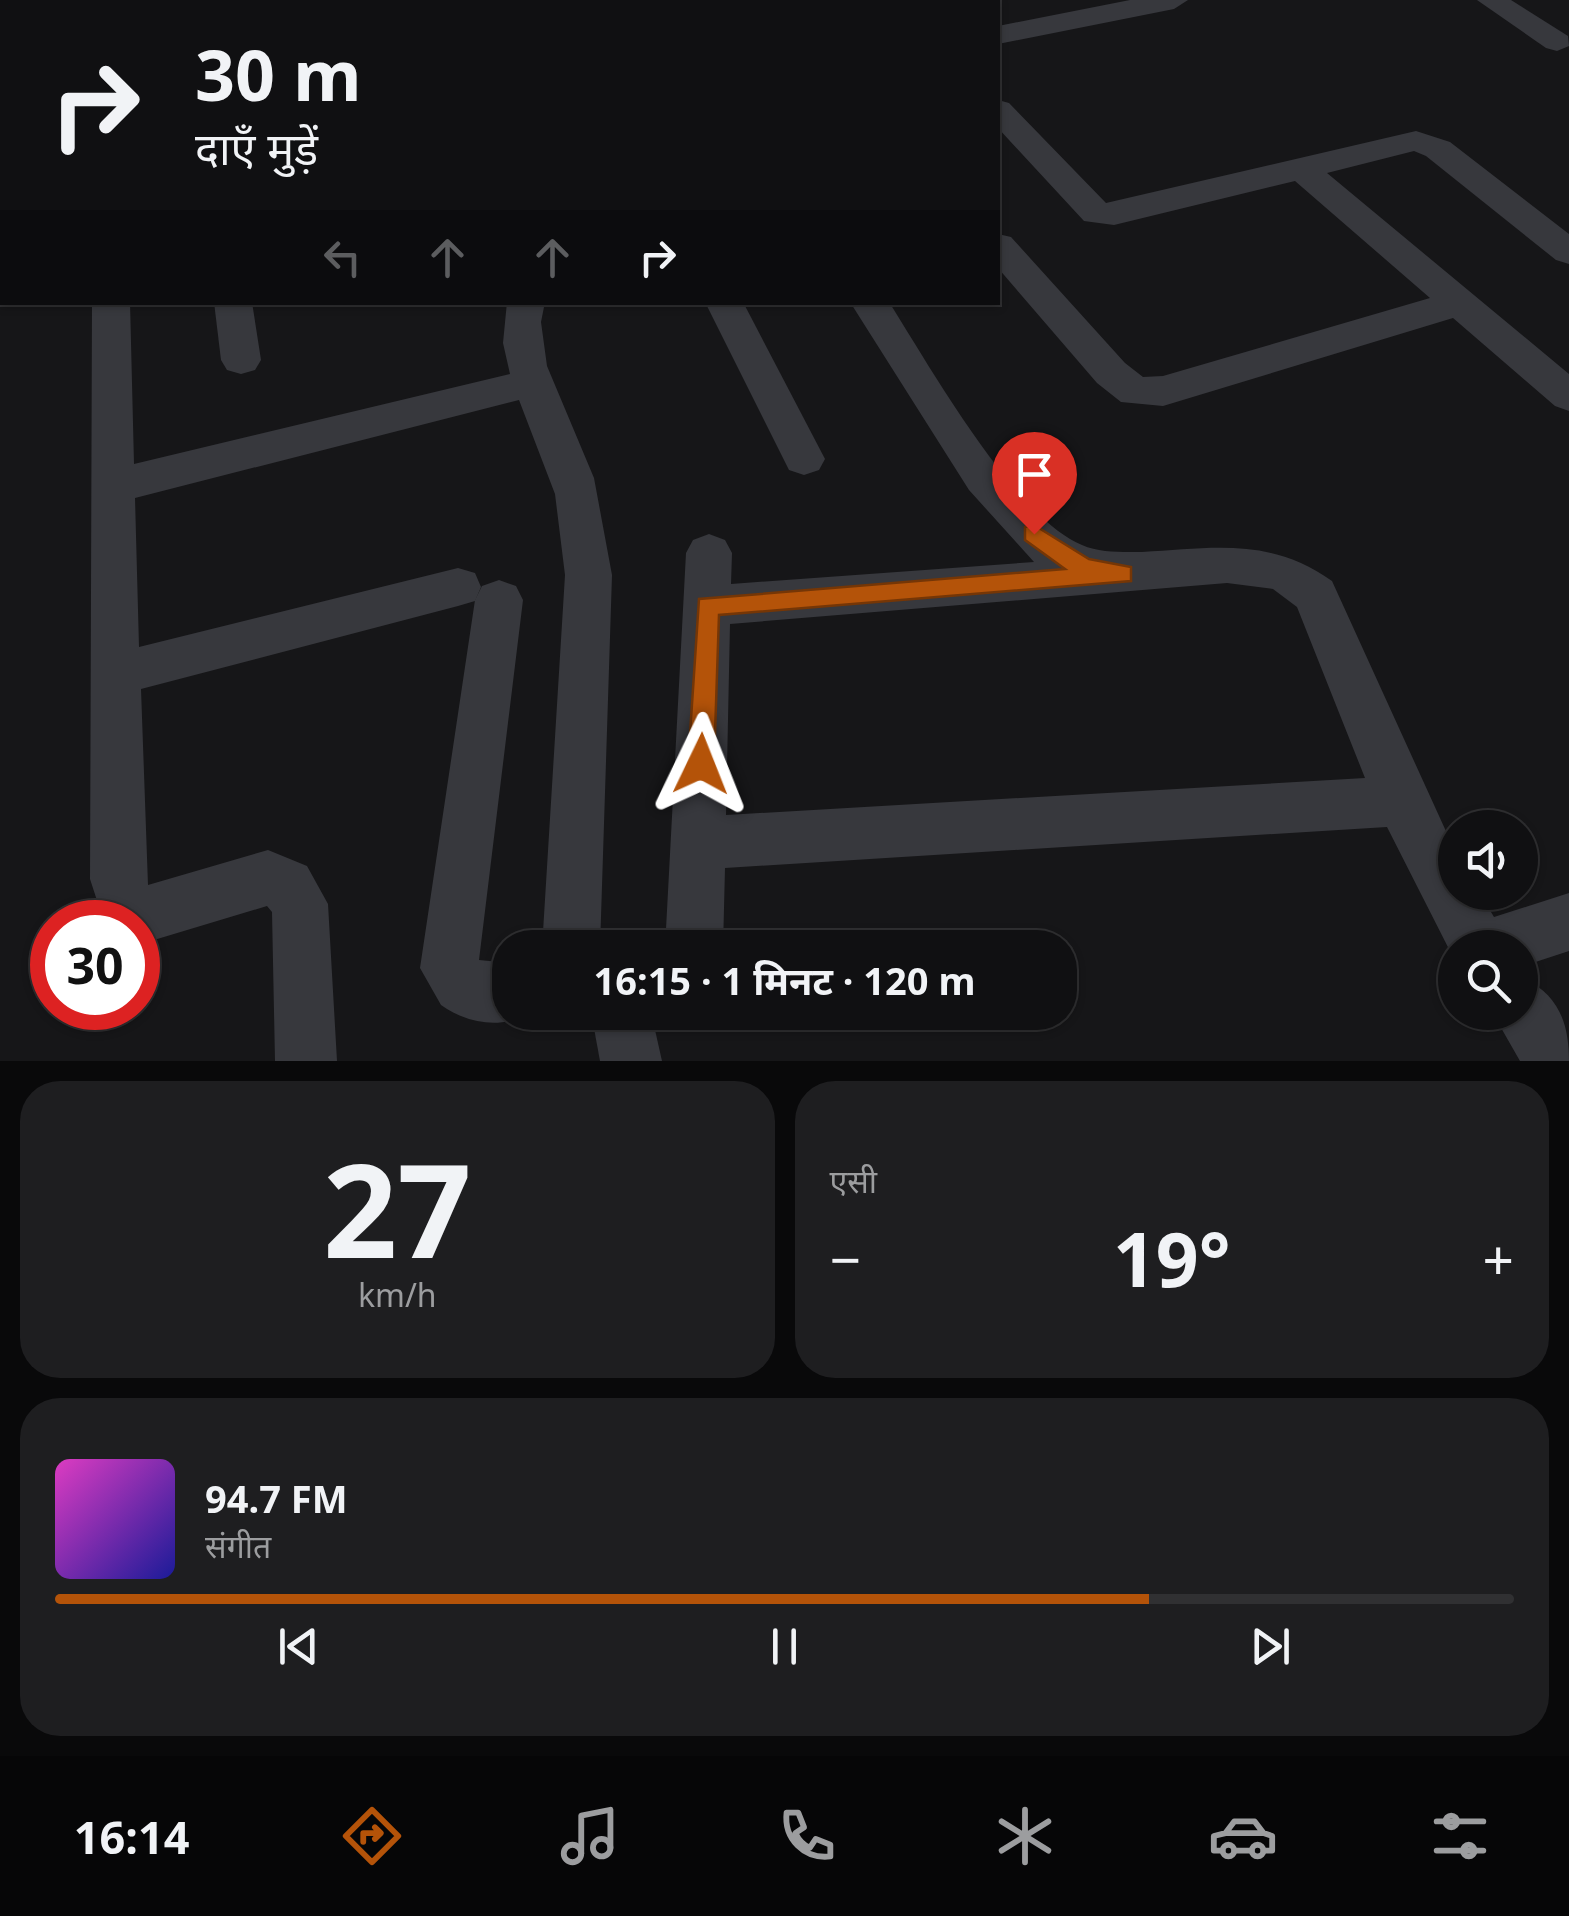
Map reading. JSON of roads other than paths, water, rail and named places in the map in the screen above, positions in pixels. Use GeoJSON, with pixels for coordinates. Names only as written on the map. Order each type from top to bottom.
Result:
{"type":"FeatureCollection","features":[{"type":"Feature","properties":{"kind":"street"},"geometry":{"type":"LineString","coordinates":[[1029,0],[1054,24]]}},
{"type":"Feature","properties":{"kind":"street"},"geometry":{"type":"LineString","coordinates":[[1000,36],[1124,5],[1174,0]]}},
{"type":"Feature","properties":{"kind":"street"},"geometry":{"type":"LineString","coordinates":[[1492,0],[1557,42]]}},
{"type":"Feature","properties":{"kind":"street"},"geometry":{"type":"LineString","coordinates":[[1000,112],[1096,213],[1114,214],[1406,143],[1426,143],[1569,252]]}},
{"type":"Feature","properties":{"kind":"street"},"geometry":{"type":"LineString","coordinates":[[1300,168],[1569,396]]}},
{"type":"Feature","properties":{"kind":"street"},"geometry":{"type":"LineString","coordinates":[[1000,246],[1111,373],[1135,392],[1163,391],[1459,303]]}},
{"type":"Feature","properties":{"kind":"street"},"geometry":{"type":"LineString","coordinates":[[111,305],[118,879],[126,906],[144,915],[268,878],[287,886],[300,904],[306,1061]]}},
{"type":"Feature","properties":{"kind":"street"},"geometry":{"type":"LineString","coordinates":[[233,305],[241,360]]}},
{"type":"Feature","properties":{"kind":"street"},"geometry":{"type":"LineString","coordinates":[[525,305],[518,332],[572,477],[589,558],[590,608],[572,930]]}},
{"type":"Feature","properties":{"kind":"street"},"geometry":{"type":"LineString","coordinates":[[726,305],[804,459]]}},
{"type":"Feature","properties":{"kind":"street"},"geometry":{"type":"LineString","coordinates":[[871,305],[975,464],[1034,534],[1058,556],[1086,568],[1123,574]]}},
{"type":"Feature","properties":{"kind":"street"},"geometry":{"type":"LineString","coordinates":[[112,488],[535,382]]}},
{"type":"Feature","properties":{"kind":"street"},"geometry":{"type":"LineString","coordinates":[[695,930],[709,553]]}},
{"type":"Feature","properties":{"kind":"street"},"geometry":{"type":"LineString","coordinates":[[708,606],[1226,564],[1278,568],[1297,575],[1316,595],[1446,895],[1468,930]]}},
{"type":"Feature","properties":{"kind":"street"},"geometry":{"type":"LineString","coordinates":[[114,675],[479,594],[449,968],[472,994],[492,993]]}},
{"type":"Feature","properties":{"kind":"street"},"geometry":{"type":"LineString","coordinates":[[698,842],[1404,800]]}},
{"type":"Feature","properties":{"kind":"street"},"geometry":{"type":"LineString","coordinates":[[1538,932],[1569,922]]}},
{"type":"Feature","properties":{"kind":"street"},"geometry":{"type":"LineString","coordinates":[[624,1030],[630,1061]]}},
{"type":"Feature","properties":{"kind":"street"},"geometry":{"type":"LineString","coordinates":[[1535,1030],[1556,1061]]}}]}
